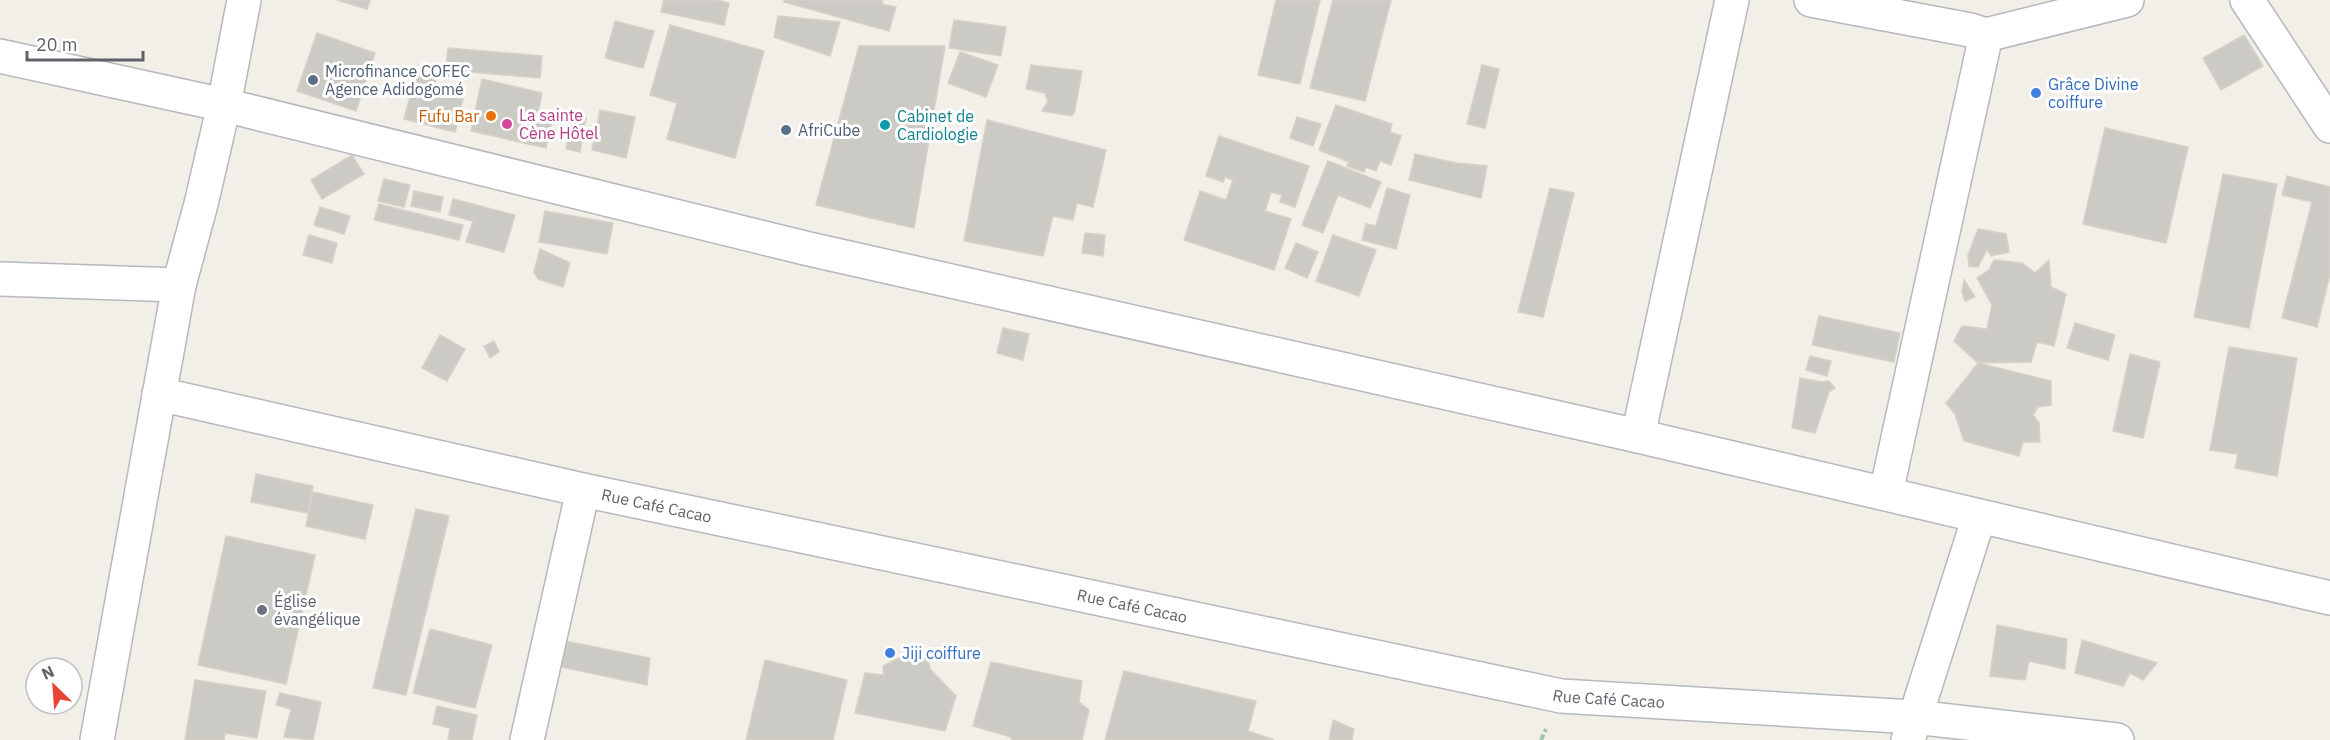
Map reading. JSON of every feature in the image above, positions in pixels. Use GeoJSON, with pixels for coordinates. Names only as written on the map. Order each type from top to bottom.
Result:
{"type":"FeatureCollection","features":[{"type":"Feature","properties":{"kind":"street"},"geometry":{"type":"LineString","coordinates":[[96,740],[179,285],[224,105],[244,0]]}},
{"type":"Feature","properties":{"kind":"street"},"geometry":{"type":"LineString","coordinates":[[1638,436],[1732,0]]}},
{"type":"Feature","properties":{"kind":"street"},"geometry":{"type":"LineString","coordinates":[[1810,0],[1978,33],[2127,0]]}},
{"type":"Feature","properties":{"kind":"street"},"geometry":{"type":"LineString","coordinates":[[1936,0],[1978,33]]}},
{"type":"Feature","properties":{"kind":"street"},"geometry":{"type":"LineString","coordinates":[[2247,0],[2330,126]]}},
{"type":"Feature","properties":{"kind":"street"},"geometry":{"type":"LineString","coordinates":[[1886,493],[1978,33]]}},
{"type":"Feature","properties":{"kind":"street"},"geometry":{"type":"LineString","coordinates":[[0,56],[224,105],[809,249],[1638,436],[2330,598]]}},
{"type":"Feature","properties":{"kind":"street"},"geometry":{"type":"LineString","coordinates":[[0,279],[179,285]]}},
{"type":"Feature","properties":{"kind":"street","name":"Rue Café Cacao"},"geometry":{"type":"LineString","coordinates":[[159,394],[583,490],[1561,696],[1911,728],[2117,740]]}},
{"type":"Feature","properties":{"kind":"street"},"geometry":{"type":"LineString","coordinates":[[527,740],[583,490]]}},
{"type":"Feature","properties":{"kind":"street"},"geometry":{"type":"LineString","coordinates":[[1911,728],[1979,517]]}},
{"type":"Feature","properties":{"kind":"building"},"geometry":{"type":"Polygon","coordinates":[[[337,0],[370,0],[367,9],[337,0]]]}},
{"type":"Feature","properties":{"kind":"building"},"geometry":{"type":"Polygon","coordinates":[[[664,0],[717,0],[729,3],[724,25],[661,12],[664,0]]]}},
{"type":"Feature","properties":{"kind":"building"},"geometry":{"type":"Polygon","coordinates":[[[784,0],[883,0],[882,4],[896,7],[889,31],[784,2],[784,0]]]}},
{"type":"Feature","properties":{"kind":"building"},"geometry":{"type":"Polygon","coordinates":[[[1276,0],[1320,0],[1300,84],[1258,75],[1276,0]]]}},
{"type":"Feature","properties":{"kind":"building"},"geometry":{"type":"Polygon","coordinates":[[[1333,0],[1391,0],[1365,101],[1310,88],[1333,0]]]}},
{"type":"Feature","properties":{"kind":"building"},"geometry":{"type":"Polygon","coordinates":[[[778,16],[840,22],[830,56],[774,37],[778,16]]]}},
{"type":"Feature","properties":{"kind":"building"},"geometry":{"type":"Polygon","coordinates":[[[954,20],[1006,27],[1001,56],[949,48],[954,20]]]}},
{"type":"Feature","properties":{"kind":"building"},"geometry":{"type":"Polygon","coordinates":[[[615,21],[654,31],[643,68],[605,58],[615,21]]]}},
{"type":"Feature","properties":{"kind":"building"},"geometry":{"type":"Polygon","coordinates":[[[670,25],[764,51],[735,158],[667,139],[677,103],[650,95],[670,25]]]}},
{"type":"Feature","properties":{"kind":"building"},"geometry":{"type":"Polygon","coordinates":[[[317,33],[375,53],[356,111],[297,91],[317,33]]]}},
{"type":"Feature","properties":{"kind":"building"},"geometry":{"type":"Polygon","coordinates":[[[2244,35],[2263,66],[2221,90],[2203,58],[2244,35]]]}},
{"type":"Feature","properties":{"kind":"building","name":"Cabinet de Cardiologie"},"geometry":{"type":"Polygon","coordinates":[[[859,46],[945,46],[914,228],[816,205],[859,46]]]}},
{"type":"Feature","properties":{"kind":"building"},"geometry":{"type":"Polygon","coordinates":[[[448,48],[542,56],[540,78],[470,72],[469,79],[445,76],[448,48]]]}},
{"type":"Feature","properties":{"kind":"building"},"geometry":{"type":"Polygon","coordinates":[[[960,52],[998,65],[986,97],[948,83],[960,52]]]}},
{"type":"Feature","properties":{"kind":"building"},"geometry":{"type":"Polygon","coordinates":[[[1031,65],[1082,71],[1072,116],[1042,111],[1048,102],[1045,93],[1026,89],[1031,65]]]}},
{"type":"Feature","properties":{"kind":"building"},"geometry":{"type":"Polygon","coordinates":[[[1482,65],[1499,69],[1485,128],[1467,124],[1482,65]]]}},
{"type":"Feature","properties":{"kind":"building"},"geometry":{"type":"Polygon","coordinates":[[[417,70],[437,74],[433,92],[463,99],[455,132],[404,119],[417,70]]]}},
{"type":"Feature","properties":{"kind":"building"},"geometry":{"type":"Polygon","coordinates":[[[482,79],[542,93],[538,113],[553,116],[546,148],[471,131],[482,79]]]}},
{"type":"Feature","properties":{"kind":"building"},"geometry":{"type":"Polygon","coordinates":[[[1336,105],[1392,124],[1390,132],[1401,136],[1391,165],[1380,161],[1376,171],[1366,167],[1364,172],[1347,166],[1349,162],[1319,150],[1336,105]]]}},
{"type":"Feature","properties":{"kind":"building"},"geometry":{"type":"Polygon","coordinates":[[[600,110],[635,117],[626,158],[592,150],[600,110]]]}},
{"type":"Feature","properties":{"kind":"building"},"geometry":{"type":"Polygon","coordinates":[[[572,116],[586,118],[580,152],[566,149],[572,116]]]}},
{"type":"Feature","properties":{"kind":"building"},"geometry":{"type":"Polygon","coordinates":[[[1297,117],[1321,124],[1313,146],[1290,138],[1297,117]]]}},
{"type":"Feature","properties":{"kind":"building"},"geometry":{"type":"Polygon","coordinates":[[[987,120],[1106,150],[1093,207],[1077,203],[1073,220],[1053,216],[1043,256],[964,241],[987,120]]]}},
{"type":"Feature","properties":{"kind":"building"},"geometry":{"type":"Polygon","coordinates":[[[2105,128],[2188,147],[2166,243],[2083,224],[2105,128]]]}},
{"type":"Feature","properties":{"kind":"building"},"geometry":{"type":"Polygon","coordinates":[[[1219,136],[1309,166],[1295,207],[1280,202],[1282,195],[1271,192],[1265,211],[1291,219],[1274,270],[1184,240],[1200,191],[1226,200],[1233,180],[1225,177],[1223,182],[1206,176],[1219,136]]]}},
{"type":"Feature","properties":{"kind":"building"},"geometry":{"type":"Polygon","coordinates":[[[1415,154],[1456,163],[1487,166],[1481,198],[1409,180],[1415,154]]]}},
{"type":"Feature","properties":{"kind":"building"},"geometry":{"type":"Polygon","coordinates":[[[352,155],[364,174],[322,199],[311,180],[352,155]]]}},
{"type":"Feature","properties":{"kind":"building"},"geometry":{"type":"Polygon","coordinates":[[[1328,161],[1381,182],[1370,208],[1338,195],[1323,233],[1302,225],[1328,161]]]}},
{"type":"Feature","properties":{"kind":"building"},"geometry":{"type":"Polygon","coordinates":[[[2223,174],[2277,184],[2249,328],[2194,317],[2223,174]]]}},
{"type":"Feature","properties":{"kind":"building"},"geometry":{"type":"Polygon","coordinates":[[[2287,176],[2330,187],[2330,274],[2317,327],[2282,318],[2312,202],[2282,195],[2287,176]]]}},
{"type":"Feature","properties":{"kind":"building"},"geometry":{"type":"Polygon","coordinates":[[[384,179],[410,185],[404,207],[378,201],[384,179]]]}},
{"type":"Feature","properties":{"kind":"building"},"geometry":{"type":"Polygon","coordinates":[[[1387,188],[1410,195],[1396,249],[1362,240],[1366,224],[1376,226],[1387,188]]]}},
{"type":"Feature","properties":{"kind":"building"},"geometry":{"type":"Polygon","coordinates":[[[1550,188],[1574,193],[1543,317],[1518,312],[1550,188]]]}},
{"type":"Feature","properties":{"kind":"building"},"geometry":{"type":"Polygon","coordinates":[[[414,191],[443,197],[440,212],[411,206],[414,191]]]}},
{"type":"Feature","properties":{"kind":"building"},"geometry":{"type":"Polygon","coordinates":[[[453,199],[515,215],[504,252],[466,242],[473,221],[449,215],[453,199]]]}},
{"type":"Feature","properties":{"kind":"building"},"geometry":{"type":"Polygon","coordinates":[[[379,204],[463,225],[459,240],[374,220],[379,204]]]}},
{"type":"Feature","properties":{"kind":"building"},"geometry":{"type":"Polygon","coordinates":[[[320,207],[350,216],[344,234],[314,225],[320,207]]]}},
{"type":"Feature","properties":{"kind":"building"},"geometry":{"type":"Polygon","coordinates":[[[545,211],[613,223],[607,254],[539,242],[545,211]]]}},
{"type":"Feature","properties":{"kind":"building"},"geometry":{"type":"Polygon","coordinates":[[[1978,229],[2006,234],[2009,252],[1991,256],[1987,249],[1978,267],[1969,266],[1968,255],[1978,229]]]}},
{"type":"Feature","properties":{"kind":"building"},"geometry":{"type":"Polygon","coordinates":[[[1085,233],[1105,235],[1103,256],[1082,253],[1085,233]]]}},
{"type":"Feature","properties":{"kind":"building"},"geometry":{"type":"Polygon","coordinates":[[[309,235],[337,243],[332,263],[303,255],[309,235]]]}},
{"type":"Feature","properties":{"kind":"building"},"geometry":{"type":"Polygon","coordinates":[[[1333,235],[1376,250],[1359,296],[1316,281],[1333,235]]]}},
{"type":"Feature","properties":{"kind":"building"},"geometry":{"type":"Polygon","coordinates":[[[1296,243],[1318,252],[1307,278],[1285,268],[1296,243]]]}},
{"type":"Feature","properties":{"kind":"building"},"geometry":{"type":"Polygon","coordinates":[[[540,249],[570,263],[563,287],[538,279],[534,272],[540,249]]]}},
{"type":"Feature","properties":{"kind":"building"},"geometry":{"type":"Polygon","coordinates":[[[1994,260],[2022,263],[2035,273],[2049,260],[2051,287],[2066,294],[2054,346],[2037,342],[2031,362],[1978,363],[1954,341],[1962,326],[1987,329],[1992,305],[1977,278],[1989,270],[1994,260]]]}},
{"type":"Feature","properties":{"kind":"building"},"geometry":{"type":"Polygon","coordinates":[[[1964,280],[1975,297],[1965,301],[1962,292],[1964,280]]]}},
{"type":"Feature","properties":{"kind":"building"},"geometry":{"type":"Polygon","coordinates":[[[1819,316],[1900,333],[1894,362],[1812,345],[1819,316]]]}},
{"type":"Feature","properties":{"kind":"building"},"geometry":{"type":"Polygon","coordinates":[[[2075,323],[2115,335],[2108,360],[2067,348],[2075,323]]]}},
{"type":"Feature","properties":{"kind":"building"},"geometry":{"type":"Polygon","coordinates":[[[1003,328],[1029,334],[1023,360],[997,353],[1003,328]]]}},
{"type":"Feature","properties":{"kind":"building"},"geometry":{"type":"Polygon","coordinates":[[[440,335],[465,349],[447,381],[422,368],[440,335]]]}},
{"type":"Feature","properties":{"kind":"building"},"geometry":{"type":"Polygon","coordinates":[[[494,341],[499,352],[490,358],[484,346],[494,341]]]}},
{"type":"Feature","properties":{"kind":"building"},"geometry":{"type":"Polygon","coordinates":[[[2229,347],[2297,358],[2277,476],[2235,468],[2238,454],[2210,450],[2229,347]]]}},
{"type":"Feature","properties":{"kind":"building"},"geometry":{"type":"Polygon","coordinates":[[[2130,354],[2160,362],[2143,438],[2113,431],[2130,354]]]}},
{"type":"Feature","properties":{"kind":"building"},"geometry":{"type":"Polygon","coordinates":[[[1810,356],[1831,361],[1827,376],[1806,370],[1810,356]]]}},
{"type":"Feature","properties":{"kind":"building"},"geometry":{"type":"Polygon","coordinates":[[[1978,363],[2051,381],[2051,405],[2038,407],[2033,415],[2039,423],[2040,442],[2023,442],[2019,456],[1964,441],[1955,414],[1946,403],[1978,363]]]}},
{"type":"Feature","properties":{"kind":"building"},"geometry":{"type":"Polygon","coordinates":[[[1800,378],[1821,382],[1829,381],[1835,388],[1829,392],[1815,433],[1792,428],[1800,378]]]}},
{"type":"Feature","properties":{"kind":"building"},"geometry":{"type":"Polygon","coordinates":[[[256,474],[313,486],[308,513],[251,502],[256,474]]]}},
{"type":"Feature","properties":{"kind":"building"},"geometry":{"type":"Polygon","coordinates":[[[313,492],[373,505],[365,539],[306,526],[313,492]]]}},
{"type":"Feature","properties":{"kind":"building"},"geometry":{"type":"Polygon","coordinates":[[[416,509],[449,516],[406,695],[373,688],[416,509]]]}},
{"type":"Feature","properties":{"kind":"building"},"geometry":{"type":"Polygon","coordinates":[[[226,536],[315,555],[286,684],[198,665],[226,536]]]}},
{"type":"Feature","properties":{"kind":"building"},"geometry":{"type":"Polygon","coordinates":[[[1997,625],[2067,639],[2065,669],[2029,661],[2025,680],[1990,676],[1997,625]]]}},
{"type":"Feature","properties":{"kind":"building"},"geometry":{"type":"Polygon","coordinates":[[[430,629],[492,645],[475,708],[413,693],[430,629]]]}},
{"type":"Feature","properties":{"kind":"building"},"geometry":{"type":"Polygon","coordinates":[[[560,640],[650,658],[647,685],[552,665],[560,640]]]}},
{"type":"Feature","properties":{"kind":"building"},"geometry":{"type":"Polygon","coordinates":[[[2082,640],[2157,663],[2143,680],[2130,673],[2123,686],[2075,673],[2082,640]]]}},
{"type":"Feature","properties":{"kind":"building"},"geometry":{"type":"Polygon","coordinates":[[[909,653],[927,657],[930,669],[956,696],[945,731],[855,713],[865,673],[884,675],[883,666],[909,653]]]}},
{"type":"Feature","properties":{"kind":"building"},"geometry":{"type":"Polygon","coordinates":[[[765,660],[847,680],[833,740],[746,740],[765,660]]]}},
{"type":"Feature","properties":{"kind":"building"},"geometry":{"type":"Polygon","coordinates":[[[991,662],[1082,681],[1079,702],[1089,710],[1082,740],[1011,740],[1011,737],[973,726],[991,662]]]}},
{"type":"Feature","properties":{"kind":"building"},"geometry":{"type":"Polygon","coordinates":[[[1124,671],[1256,701],[1248,731],[1274,740],[1105,740],[1124,671]]]}},
{"type":"Feature","properties":{"kind":"building"},"geometry":{"type":"Polygon","coordinates":[[[195,680],[266,691],[257,738],[225,733],[224,740],[185,740],[195,680]]]}},
{"type":"Feature","properties":{"kind":"building"},"geometry":{"type":"Polygon","coordinates":[[[280,693],[321,702],[313,740],[284,737],[291,709],[276,705],[280,693]]]}},
{"type":"Feature","properties":{"kind":"building"},"geometry":{"type":"Polygon","coordinates":[[[437,706],[477,715],[472,740],[448,740],[450,728],[433,724],[437,706]]]}},
{"type":"Feature","properties":{"kind":"building"},"geometry":{"type":"Polygon","coordinates":[[[1333,720],[1354,729],[1352,740],[1329,740],[1333,720]]]}},
{"type":"Feature","properties":{"kind":"place","name":"Microfinance COFEC Agence Adidogomé"},"geometry":{"type":"Point","coordinates":[313,80]}},
{"type":"Feature","properties":{"kind":"place","name":"Grâce Divine coiffure"},"geometry":{"type":"Point","coordinates":[2036,93]}},
{"type":"Feature","properties":{"kind":"place","name":"Fufu Bar"},"geometry":{"type":"Point","coordinates":[491,116]}},
{"type":"Feature","properties":{"kind":"place","name":"La sainte Cène Hôtel"},"geometry":{"type":"Point","coordinates":[507,124]}},
{"type":"Feature","properties":{"kind":"place","name":"Cabinet de Cardiologie"},"geometry":{"type":"Point","coordinates":[885,125]}},
{"type":"Feature","properties":{"kind":"place","name":"AfriCube"},"geometry":{"type":"Point","coordinates":[786,130]}},
{"type":"Feature","properties":{"kind":"place","name":"Église évangélique"},"geometry":{"type":"Point","coordinates":[262,610]}},
{"type":"Feature","properties":{"kind":"place","name":"Jiji coiffure"},"geometry":{"type":"Point","coordinates":[890,653]}}]}
